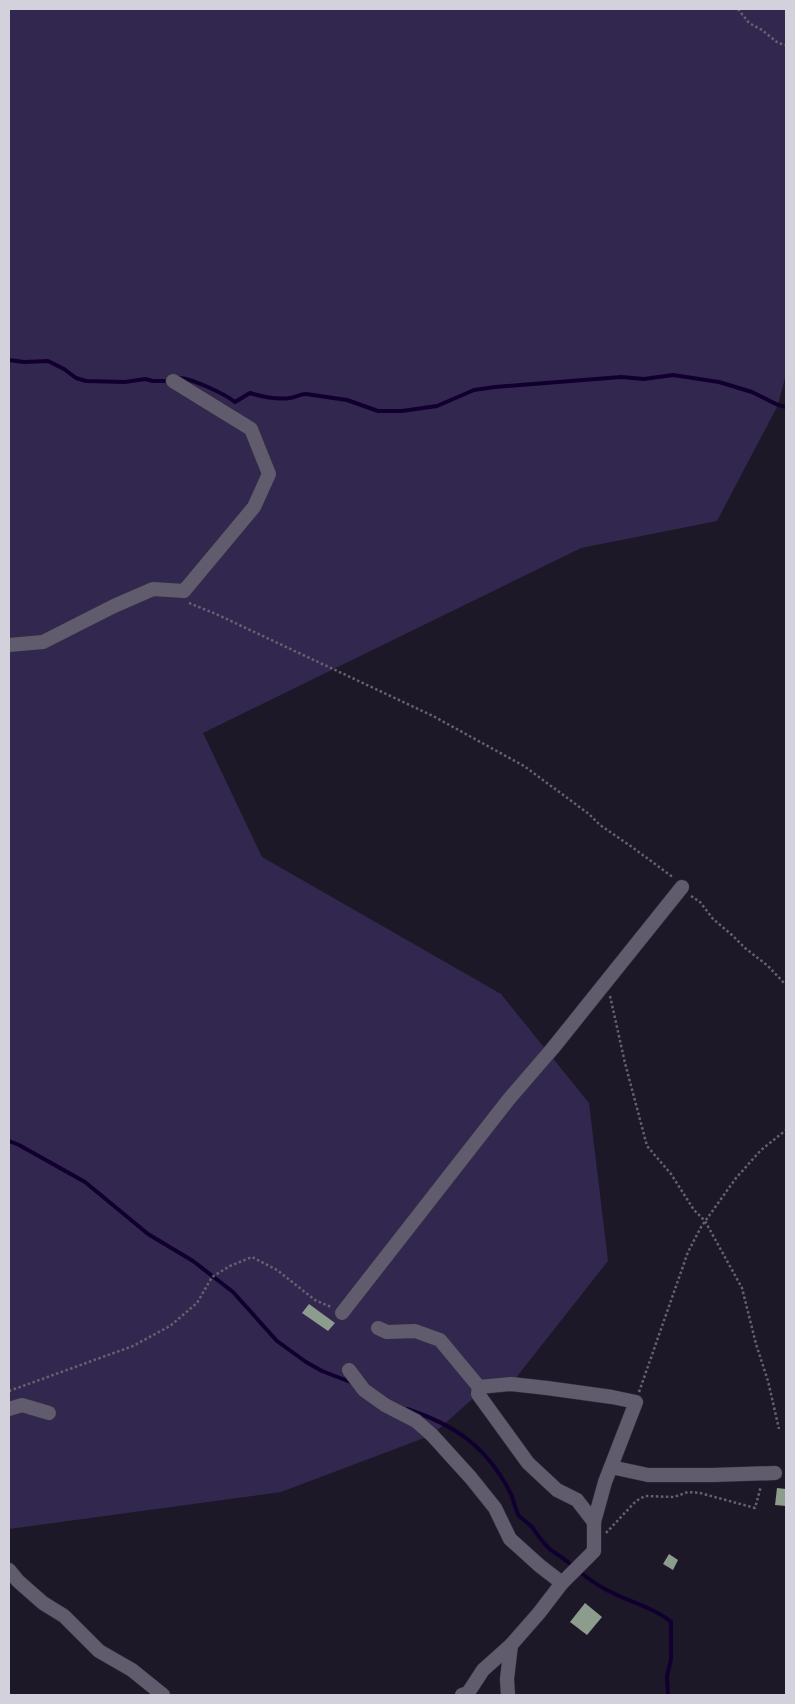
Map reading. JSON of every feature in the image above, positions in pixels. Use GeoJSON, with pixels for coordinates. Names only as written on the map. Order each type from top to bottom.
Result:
{"type":"FeatureCollection","features":[{"type":"Feature","properties":{"kind":"street"},"geometry":{"type":"LineString","coordinates":[[9,645],[43,642],[114,606],[153,589],[184,591],[254,508],[269,474],[251,429],[173,381]]}},
{"type":"Feature","properties":{"kind":"street"},"geometry":{"type":"LineString","coordinates":[[342,1313],[509,1099],[553,1048],[682,887]]}},
{"type":"Feature","properties":{"kind":"street"},"geometry":{"type":"LineString","coordinates":[[378,1328],[387,1332],[415,1331],[440,1340],[479,1387],[478,1394],[528,1463],[557,1490],[577,1500],[594,1522]]}},
{"type":"Feature","properties":{"kind":"street"},"geometry":{"type":"LineString","coordinates":[[349,1370],[364,1390],[385,1405],[416,1421],[432,1435],[495,1508],[510,1539],[562,1583]]}},
{"type":"Feature","properties":{"kind":"street"},"geometry":{"type":"LineString","coordinates":[[462,1695],[468,1693],[483,1670],[511,1645],[562,1583],[594,1551],[594,1522],[611,1467],[636,1402],[612,1397],[511,1384],[479,1387]]}},
{"type":"Feature","properties":{"kind":"street"},"geometry":{"type":"LineString","coordinates":[[9,1409],[22,1405],[49,1413]]}},
{"type":"Feature","properties":{"kind":"street"},"geometry":{"type":"LineString","coordinates":[[611,1467],[648,1475],[771,1477]]}},
{"type":"Feature","properties":{"kind":"street"},"geometry":{"type":"LineString","coordinates":[[9,1570],[14,1579],[43,1603],[64,1616],[100,1651],[132,1670],[162,1695]]}},
{"type":"Feature","properties":{"kind":"street"},"geometry":{"type":"LineString","coordinates":[[508,1695],[511,1645]]}},
{"type":"Feature","properties":{"kind":"path"},"geometry":{"type":"LineString","coordinates":[[738,9],[749,23],[762,30],[778,43],[786,45]]}},
{"type":"Feature","properties":{"kind":"path"},"geometry":{"type":"LineString","coordinates":[[189,603],[433,716],[524,766],[600,825],[676,879],[684,891],[700,902],[713,919],[768,966],[786,985]]}},
{"type":"Feature","properties":{"kind":"path"},"geometry":{"type":"LineString","coordinates":[[606,980],[647,1146],[671,1174],[694,1210],[705,1221],[742,1288],[779,1428]]}},
{"type":"Feature","properties":{"kind":"path"},"geometry":{"type":"LineString","coordinates":[[636,1402],[688,1252],[705,1221],[736,1178],[761,1150],[786,1130]]}},
{"type":"Feature","properties":{"kind":"path"},"geometry":{"type":"LineString","coordinates":[[9,1391],[133,1346],[170,1326],[197,1303],[212,1277],[230,1266],[252,1257],[277,1270],[316,1300],[342,1313]]}},
{"type":"Feature","properties":{"kind":"path"},"geometry":{"type":"LineString","coordinates":[[594,1551],[602,1537],[636,1501],[645,1496],[674,1498],[688,1492],[755,1508],[762,1484],[771,1477]]}},
{"type":"Feature","properties":{"kind":"shaded area"},"geometry":{"type":"Polygon","coordinates":[[[9,9],[786,9],[786,374],[778,405],[717,521],[581,548],[203,733],[262,857],[501,994],[589,1103],[608,1261],[511,1384],[478,1394],[432,1435],[281,1492],[9,1529],[9,9]]]}},
{"type":"Feature","properties":{"kind":"building"},"geometry":{"type":"Polygon","coordinates":[[[309,1304],[335,1323],[328,1331],[302,1313],[309,1304]]]}},
{"type":"Feature","properties":{"kind":"building"},"geometry":{"type":"Polygon","coordinates":[[[777,1488],[786,1489],[786,1506],[775,1505],[777,1488]]]}},
{"type":"Feature","properties":{"kind":"building"},"geometry":{"type":"Polygon","coordinates":[[[669,1554],[678,1560],[673,1570],[663,1564],[669,1554]]]}},
{"type":"Feature","properties":{"kind":"building"},"geometry":{"type":"Polygon","coordinates":[[[585,1603],[602,1617],[587,1635],[570,1622],[585,1603]]]}},
{"type":"Feature","properties":{"kind":"waterway"},"geometry":{"type":"LineString","coordinates":[[9,360],[24,362],[48,361],[76,378],[86,381],[125,382],[145,379],[170,381]]}},
{"type":"Feature","properties":{"kind":"waterway"},"geometry":{"type":"LineString","coordinates":[[179,378],[208,387],[235,402],[250,393],[280,399],[306,394],[347,400],[378,411],[402,411],[437,406],[474,390],[495,387],[621,377],[644,379],[673,375],[719,382],[752,392],[786,407]]}},
{"type":"Feature","properties":{"kind":"waterway"},"geometry":{"type":"LineString","coordinates":[[9,1141],[85,1182],[148,1234],[193,1261],[233,1292],[277,1341],[322,1371],[353,1383]]}},
{"type":"Feature","properties":{"kind":"waterway"},"geometry":{"type":"LineString","coordinates":[[407,1409],[440,1422],[468,1439],[480,1450],[501,1476],[520,1517],[532,1527],[551,1550],[587,1578],[611,1593],[664,1616],[671,1622],[671,1659],[667,1676],[668,1695]]}}]}
